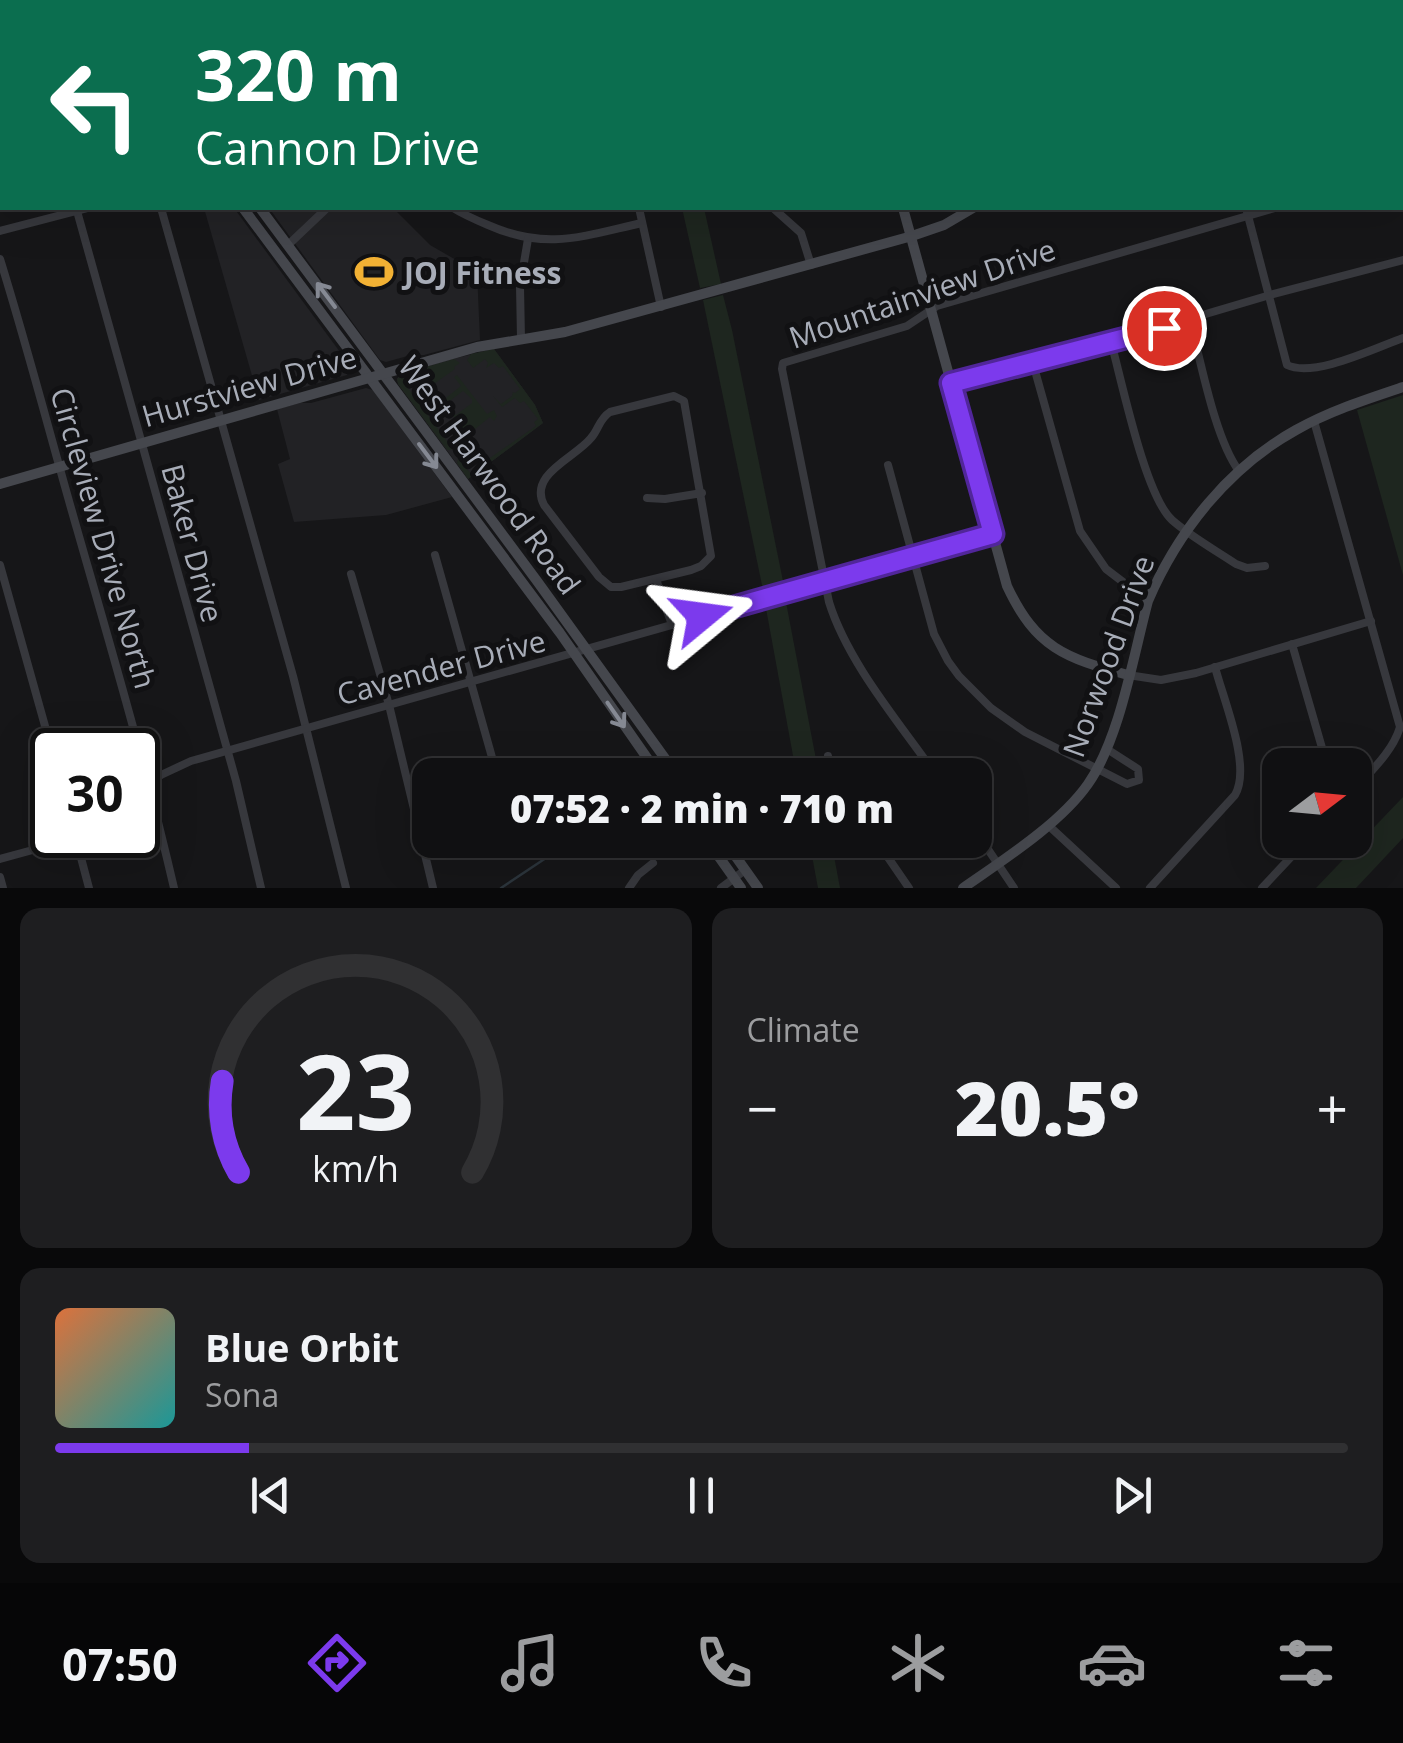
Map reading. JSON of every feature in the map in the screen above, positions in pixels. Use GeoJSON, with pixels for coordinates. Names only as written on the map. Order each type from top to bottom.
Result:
{"type":"FeatureCollection","features":[{"type":"Feature","properties":{"kind":"main road","name":"West Harwood Road"},"geometry":{"type":"LineString","coordinates":[[244,210],[647,758]]}},
{"type":"Feature","properties":{"kind":"main road","name":"West Harwood Road"},"geometry":{"type":"LineString","coordinates":[[262,210],[665,758]]}},
{"type":"Feature","properties":{"kind":"main road"},"geometry":{"type":"LineString","coordinates":[[904,210],[1007,586],[1018,611],[1042,639],[1062,653],[1128,675]]}},
{"type":"Feature","properties":{"kind":"main road","name":"Hurstview Drive"},"geometry":{"type":"LineString","coordinates":[[0,484],[478,347],[566,332],[811,265],[944,225],[970,210]]}},
{"type":"Feature","properties":{"kind":"main road","name":"Norwood Drive"},"geometry":{"type":"LineString","coordinates":[[963,888],[1048,825],[1076,798],[1097,768],[1107,749],[1148,601],[1168,560],[1207,504],[1273,444],[1314,420],[1403,386]]}},
{"type":"Feature","properties":{"kind":"main road"},"geometry":{"type":"LineString","coordinates":[[719,858],[738,883]]}},
{"type":"Feature","properties":{"kind":"main road"},"geometry":{"type":"LineString","coordinates":[[737,858],[758,888]]}},
{"type":"Feature","properties":{"kind":"street"},"geometry":{"type":"LineString","coordinates":[[0,231],[77,210]]}},
{"type":"Feature","properties":{"kind":"street","name":"Baker Drive"},"geometry":{"type":"LineString","coordinates":[[77,210],[227,750],[261,888]]}},
{"type":"Feature","properties":{"kind":"street"},"geometry":{"type":"LineString","coordinates":[[162,210],[307,728],[346,888]]}},
{"type":"Feature","properties":{"kind":"street"},"geometry":{"type":"LineString","coordinates":[[288,245],[325,210]]}},
{"type":"Feature","properties":{"kind":"street"},"geometry":{"type":"LineString","coordinates":[[457,210],[503,232],[552,241],[642,223]]}},
{"type":"Feature","properties":{"kind":"street"},"geometry":{"type":"LineString","coordinates":[[639,210],[661,307]]}},
{"type":"Feature","properties":{"kind":"street"},"geometry":{"type":"LineString","coordinates":[[775,210],[801,233],[811,265]]}},
{"type":"Feature","properties":{"kind":"street"},"geometry":{"type":"LineString","coordinates":[[1247,212],[1287,365],[1296,370],[1323,366],[1403,338]]}},
{"type":"Feature","properties":{"kind":"street","name":"Mountainview Drive"},"geometry":{"type":"LineString","coordinates":[[924,758],[841,636],[829,602],[783,364],[907,326],[930,308],[1247,212]]}},
{"type":"Feature","properties":{"kind":"street"},"geometry":{"type":"LineString","coordinates":[[521,339],[520,286],[528,239]]}},
{"type":"Feature","properties":{"kind":"street","name":"Circleview Drive North"},"geometry":{"type":"LineString","coordinates":[[0,259],[132,728]]}},
{"type":"Feature","properties":{"kind":"street"},"geometry":{"type":"LineString","coordinates":[[951,383],[1403,260]]}},
{"type":"Feature","properties":{"kind":"street"},"geometry":{"type":"LineString","coordinates":[[1190,320],[1220,434],[1239,472]]}},
{"type":"Feature","properties":{"kind":"street"},"geometry":{"type":"LineString","coordinates":[[1111,342],[1156,499],[1172,520],[1236,564],[1247,568],[1265,566]]}},
{"type":"Feature","properties":{"kind":"street"},"geometry":{"type":"LineString","coordinates":[[1032,360],[1080,531],[1106,569],[1148,601]]}},
{"type":"Feature","properties":{"kind":"street"},"geometry":{"type":"LineString","coordinates":[[674,396],[684,401],[702,493],[711,556],[701,566],[621,587],[608,586],[544,505],[539,492],[552,471],[590,440],[602,418],[610,412],[674,396]]}},
{"type":"Feature","properties":{"kind":"street"},"geometry":{"type":"LineString","coordinates":[[1314,420],[1400,728],[1372,769]]}},
{"type":"Feature","properties":{"kind":"street"},"geometry":{"type":"LineString","coordinates":[[888,465],[928,616],[940,647],[970,689],[1025,732],[1126,784],[1136,783],[1140,778],[1138,769],[1107,749]]}},
{"type":"Feature","properties":{"kind":"street"},"geometry":{"type":"LineString","coordinates":[[648,498],[702,493]]}},
{"type":"Feature","properties":{"kind":"street","name":"Cavender Drive"},"geometry":{"type":"LineString","coordinates":[[160,777],[180,765],[227,750],[993,534]]}},
{"type":"Feature","properties":{"kind":"street"},"geometry":{"type":"LineString","coordinates":[[435,554],[491,758]]}},
{"type":"Feature","properties":{"kind":"street"},"geometry":{"type":"LineString","coordinates":[[0,566],[46,728]]}},
{"type":"Feature","properties":{"kind":"street"},"geometry":{"type":"LineString","coordinates":[[351,574],[433,888]]}},
{"type":"Feature","properties":{"kind":"street"},"geometry":{"type":"LineString","coordinates":[[656,579],[672,625]]}},
{"type":"Feature","properties":{"kind":"street"},"geometry":{"type":"LineString","coordinates":[[1128,675],[1162,680],[1371,621]]}},
{"type":"Feature","properties":{"kind":"street"},"geometry":{"type":"LineString","coordinates":[[1292,644],[1322,748]]}},
{"type":"Feature","properties":{"kind":"street"},"geometry":{"type":"LineString","coordinates":[[1150,888],[1240,787],[1240,764],[1215,667]]}},
{"type":"Feature","properties":{"kind":"street"},"geometry":{"type":"LineString","coordinates":[[1048,825],[1116,888]]}},
{"type":"Feature","properties":{"kind":"street","name":"Circleview Drive North"},"geometry":{"type":"LineString","coordinates":[[160,832],[174,888]]}},
{"type":"Feature","properties":{"kind":"street"},"geometry":{"type":"LineString","coordinates":[[0,858],[30,850]]}},
{"type":"Feature","properties":{"kind":"street"},"geometry":{"type":"LineString","coordinates":[[992,853],[1014,888]]}},
{"type":"Feature","properties":{"kind":"street"},"geometry":{"type":"LineString","coordinates":[[81,858],[88,888]]}},
{"type":"Feature","properties":{"kind":"street"},"geometry":{"type":"LineString","coordinates":[[888,858],[908,888]]}},
{"type":"Feature","properties":{"kind":"street"},"geometry":{"type":"LineString","coordinates":[[1262,888],[1290,858]]}},
{"type":"Feature","properties":{"kind":"street"},"geometry":{"type":"LineString","coordinates":[[629,888],[653,863]]}},
{"type":"Feature","properties":{"kind":"street"},"geometry":{"type":"LineString","coordinates":[[721,888],[738,883],[745,870]]}},
{"type":"Feature","properties":{"kind":"street"},"geometry":{"type":"LineString","coordinates":[[0,877],[3,888]]}},
{"type":"Feature","properties":{"kind":"shaded area"},"geometry":{"type":"Polygon","coordinates":[[[205,210],[235,210],[351,367],[347,375],[259,400],[205,210]]]}},
{"type":"Feature","properties":{"kind":"shaded area"},"geometry":{"type":"Polygon","coordinates":[[[270,210],[395,210],[430,245],[477,272],[480,340],[424,355],[380,360],[270,210]]]}},
{"type":"Feature","properties":{"kind":"shaded area"},"geometry":{"type":"Polygon","coordinates":[[[682,210],[704,210],[721,284],[700,288],[682,210]]]}},
{"type":"Feature","properties":{"kind":"shaded area"},"geometry":{"type":"Polygon","coordinates":[[[723,295],[784,586],[763,590],[703,300],[723,295]]]}},
{"type":"Feature","properties":{"kind":"shaded area"},"geometry":{"type":"Polygon","coordinates":[[[494,349],[535,405],[543,423],[468,479],[397,379],[444,361],[494,349]]]}},
{"type":"Feature","properties":{"kind":"shaded area"},"geometry":{"type":"Polygon","coordinates":[[[494,349],[535,405],[543,423],[468,479],[457,463],[459,456],[464,454],[460,460],[470,473],[486,461],[480,452],[487,460],[536,426],[534,422],[538,419],[524,401],[520,403],[515,398],[502,407],[493,396],[501,404],[520,389],[503,366],[499,368],[494,363],[486,368],[485,359],[473,368],[467,360],[471,354],[494,349]]]}},
{"type":"Feature","properties":{"kind":"shaded area"},"geometry":{"type":"Polygon","coordinates":[[[454,359],[460,363],[455,369],[431,386],[423,376],[410,376],[407,382],[446,440],[457,447],[447,450],[397,379],[402,374],[454,359]]]}},
{"type":"Feature","properties":{"kind":"shaded area"},"geometry":{"type":"Polygon","coordinates":[[[457,375],[487,414],[494,410],[497,416],[494,421],[490,417],[464,438],[465,443],[460,437],[465,433],[451,413],[456,415],[472,399],[463,391],[447,403],[448,408],[442,401],[461,386],[454,377],[457,375]]]}},
{"type":"Feature","properties":{"kind":"shaded area"},"geometry":{"type":"Polygon","coordinates":[[[366,388],[373,390],[452,497],[386,515],[294,522],[278,464],[290,459],[277,409],[366,388]]]}},
{"type":"Feature","properties":{"kind":"shaded area"},"geometry":{"type":"Polygon","coordinates":[[[1403,395],[1403,575],[1357,410],[1403,395]]]}},
{"type":"Feature","properties":{"kind":"shaded area"},"geometry":{"type":"Polygon","coordinates":[[[785,597],[816,758],[793,758],[765,603],[785,597]]]}},
{"type":"Feature","properties":{"kind":"shaded area"},"geometry":{"type":"Polygon","coordinates":[[[1403,797],[1403,838],[1356,888],[1316,888],[1345,858],[1372,858],[1372,829],[1403,797]]]}},
{"type":"Feature","properties":{"kind":"shaded area"},"geometry":{"type":"Polygon","coordinates":[[[812,858],[834,858],[840,888],[818,888],[812,858]]]}},
{"type":"Feature","properties":{"kind":"waterway"},"geometry":{"type":"LineString","coordinates":[[501,888],[546,858]]}},
{"type":"Feature","properties":{"kind":"place","name":"JOJ Fitness"},"geometry":{"type":"Point","coordinates":[374,272]}},
{"type":"Feature","properties":{"kind":"route"},"geometry":{"type":"LineString","coordinates":[[702,616],[993,534],[951,383],[1164,328]]}}]}
